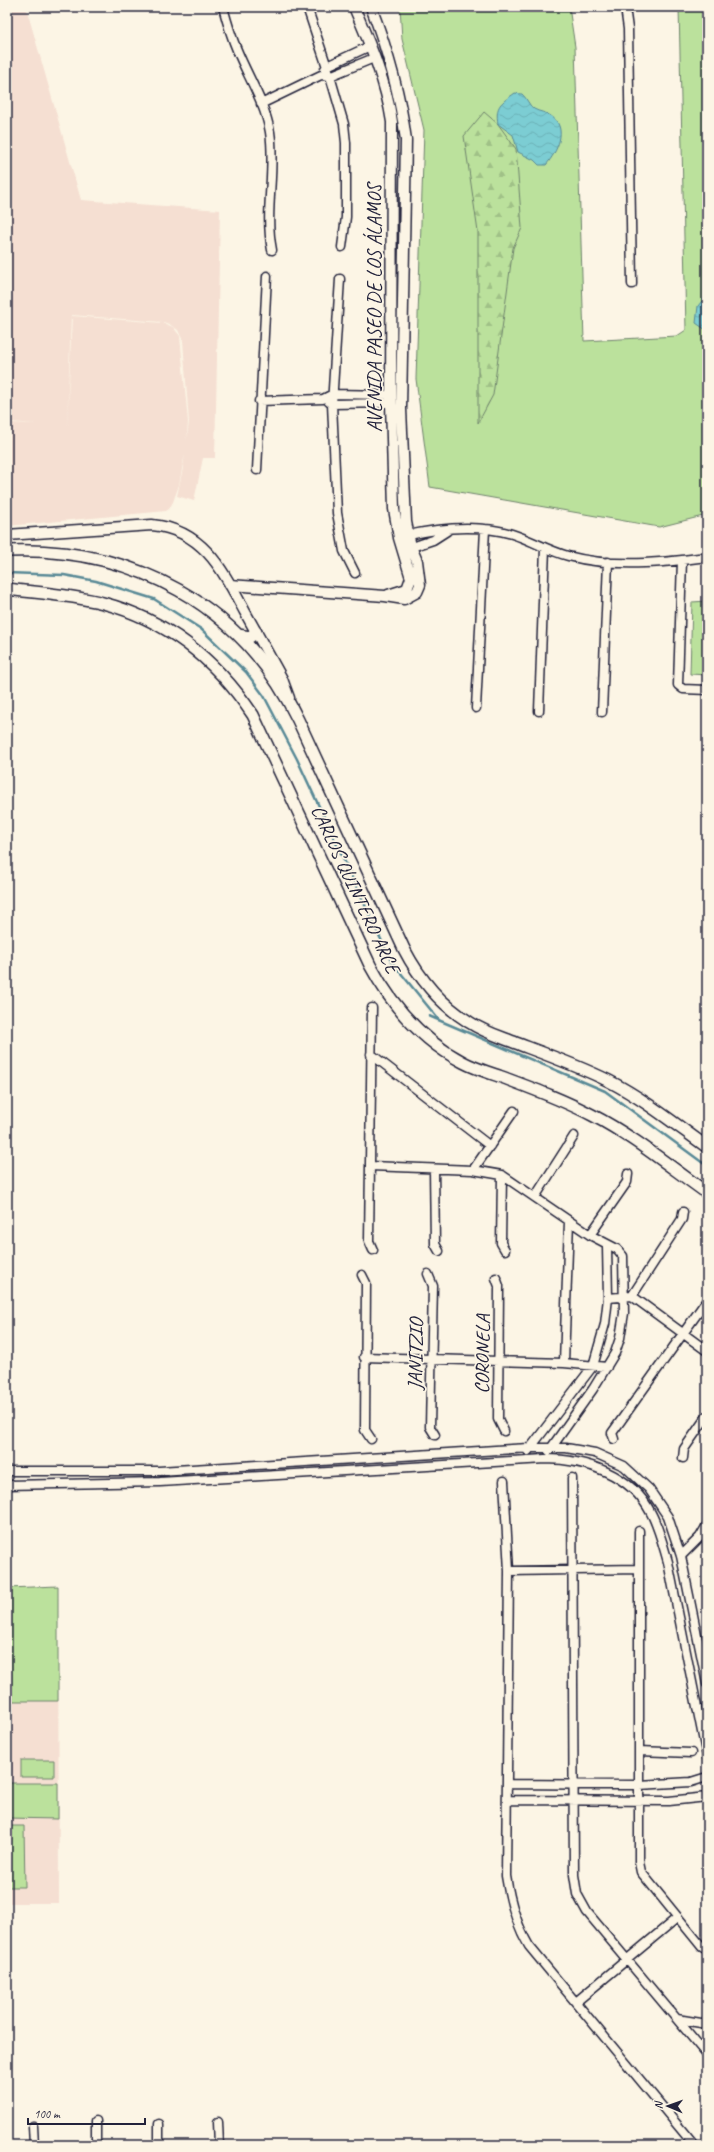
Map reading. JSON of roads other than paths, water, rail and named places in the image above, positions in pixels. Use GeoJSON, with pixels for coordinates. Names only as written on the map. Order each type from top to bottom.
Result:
{"type":"FeatureCollection","features":[{"type":"Feature","properties":{"kind":"main road","name":"CARLOS QUINTERO ARCE"},"geometry":{"type":"LineString","coordinates":[[7,551],[58,552],[83,555],[133,568],[160,579],[199,603],[238,635],[270,674],[297,717],[404,948],[418,973],[436,995],[457,1014],[480,1029],[558,1058],[610,1082],[634,1096],[707,1147]]}},
{"type":"Feature","properties":{"kind":"main road","name":"CARLOS QUINTERO ARCE"},"geometry":{"type":"LineString","coordinates":[[7,589],[83,599],[124,610],[163,627],[198,651],[228,681],[253,715],[370,965],[387,995],[409,1022],[435,1044],[464,1063],[563,1101],[592,1115],[636,1142],[707,1193]]}},
{"type":"Feature","properties":{"kind":"main road"},"geometry":{"type":"LineString","coordinates":[[238,635],[250,637],[256,632]]}},
{"type":"Feature","properties":{"kind":"street"},"geometry":{"type":"LineString","coordinates":[[223,7],[237,50],[261,104],[269,130],[271,143],[268,227],[272,250]]}},
{"type":"Feature","properties":{"kind":"street"},"geometry":{"type":"LineString","coordinates":[[307,7],[327,66],[344,124],[346,143],[346,217],[342,247]]}},
{"type":"Feature","properties":{"kind":"street"},"geometry":{"type":"LineString","coordinates":[[354,9],[366,7]]}},
{"type":"Feature","properties":{"kind":"street","name":"AVENIDA PASEO DE LOS ÁLAMOS"},"geometry":{"type":"LineString","coordinates":[[371,7],[394,75],[402,104],[407,150],[402,370],[402,427],[405,511],[403,537]]}},
{"type":"Feature","properties":{"kind":"street"},"geometry":{"type":"LineString","coordinates":[[625,7],[628,29],[632,284]]}},
{"type":"Feature","properties":{"kind":"street","name":"AVENIDA PASEO DE LOS ÁLAMOS"},"geometry":{"type":"LineString","coordinates":[[354,9],[382,77],[389,102],[393,145],[391,427],[394,509],[407,548],[420,577],[417,592],[412,596],[404,599],[385,596]]}},
{"type":"Feature","properties":{"kind":"street"},"geometry":{"type":"LineString","coordinates":[[261,104],[321,75],[327,66],[370,46]]}},
{"type":"Feature","properties":{"kind":"street"},"geometry":{"type":"LineString","coordinates":[[321,75],[330,76],[374,58]]}},
{"type":"Feature","properties":{"kind":"street"},"geometry":{"type":"LineString","coordinates":[[382,77],[394,75]]}},
{"type":"Feature","properties":{"kind":"street"},"geometry":{"type":"LineString","coordinates":[[257,470],[259,401],[267,276]]}},
{"type":"Feature","properties":{"kind":"street"},"geometry":{"type":"LineString","coordinates":[[340,279],[332,404],[337,513],[344,551],[355,572]]}},
{"type":"Feature","properties":{"kind":"street"},"geometry":{"type":"LineString","coordinates":[[391,369],[402,370]]}},
{"type":"Feature","properties":{"kind":"street"},"geometry":{"type":"LineString","coordinates":[[259,401],[323,399],[333,394],[391,399]]}},
{"type":"Feature","properties":{"kind":"street"},"geometry":{"type":"LineString","coordinates":[[323,399],[332,404],[391,399]]}},
{"type":"Feature","properties":{"kind":"street"},"geometry":{"type":"LineString","coordinates":[[391,427],[402,427]]}},
{"type":"Feature","properties":{"kind":"street"},"geometry":{"type":"LineString","coordinates":[[7,535],[159,526],[183,534],[203,547],[219,565],[282,679],[297,717]]}},
{"type":"Feature","properties":{"kind":"street"},"geometry":{"type":"LineString","coordinates":[[403,537],[430,530],[447,531],[485,529],[512,534],[569,556],[608,562],[649,564],[707,557]]}},
{"type":"Feature","properties":{"kind":"street"},"geometry":{"type":"LineString","coordinates":[[476,708],[485,529]]}},
{"type":"Feature","properties":{"kind":"street"},"geometry":{"type":"LineString","coordinates":[[407,548],[433,540],[447,531]]}},
{"type":"Feature","properties":{"kind":"street","name":"AVENIDA PASEO DE LOS ÁLAMOS"},"geometry":{"type":"LineString","coordinates":[[385,596],[401,592],[410,584],[412,578],[407,548]]}},
{"type":"Feature","properties":{"kind":"street"},"geometry":{"type":"LineString","coordinates":[[539,710],[545,548]]}},
{"type":"Feature","properties":{"kind":"street"},"geometry":{"type":"LineString","coordinates":[[682,560],[678,685],[683,689],[707,690]]}},
{"type":"Feature","properties":{"kind":"street"},"geometry":{"type":"LineString","coordinates":[[602,712],[608,562]]}},
{"type":"Feature","properties":{"kind":"street"},"geometry":{"type":"LineString","coordinates":[[230,585],[385,596]]}},
{"type":"Feature","properties":{"kind":"street"},"geometry":{"type":"LineString","coordinates":[[372,1008],[369,1241],[374,1250]]}},
{"type":"Feature","properties":{"kind":"street"},"geometry":{"type":"LineString","coordinates":[[371,1054],[490,1146]]}},
{"type":"Feature","properties":{"kind":"street"},"geometry":{"type":"LineString","coordinates":[[473,1170],[514,1111]]}},
{"type":"Feature","properties":{"kind":"street"},"geometry":{"type":"LineString","coordinates":[[535,1197],[574,1136]]}},
{"type":"Feature","properties":{"kind":"street"},"geometry":{"type":"LineString","coordinates":[[370,1166],[473,1170],[502,1175],[590,1235],[607,1246],[617,1250],[623,1256],[624,1313],[620,1338],[607,1367],[550,1448],[545,1459]]}},
{"type":"Feature","properties":{"kind":"street"},"geometry":{"type":"LineString","coordinates":[[434,1168],[435,1244],[439,1251]]}},
{"type":"Feature","properties":{"kind":"street"},"geometry":{"type":"LineString","coordinates":[[590,1235],[627,1182],[628,1174]]}},
{"type":"Feature","properties":{"kind":"street"},"geometry":{"type":"LineString","coordinates":[[502,1175],[501,1243],[505,1250]]}},
{"type":"Feature","properties":{"kind":"street"},"geometry":{"type":"LineString","coordinates":[[632,1296],[682,1219],[683,1212]]}},
{"type":"Feature","properties":{"kind":"street"},"geometry":{"type":"LineString","coordinates":[[564,1363],[569,1221]]}},
{"type":"Feature","properties":{"kind":"street"},"geometry":{"type":"LineString","coordinates":[[526,1460],[528,1448],[593,1366],[605,1324],[608,1298],[607,1246]]}},
{"type":"Feature","properties":{"kind":"street","name":"JANITZIO"},"geometry":{"type":"LineString","coordinates":[[428,1274],[433,1286],[430,1427],[436,1434]]}},
{"type":"Feature","properties":{"kind":"street"},"geometry":{"type":"LineString","coordinates":[[362,1275],[366,1283],[364,1356],[365,1430],[371,1439]]}},
{"type":"Feature","properties":{"kind":"street","name":"CORONELA"},"geometry":{"type":"LineString","coordinates":[[496,1278],[500,1286],[498,1419],[504,1430]]}},
{"type":"Feature","properties":{"kind":"street"},"geometry":{"type":"LineString","coordinates":[[608,1298],[632,1296],[707,1351]]}},
{"type":"Feature","properties":{"kind":"street"},"geometry":{"type":"LineString","coordinates":[[614,1439],[612,1433],[707,1300]]}},
{"type":"Feature","properties":{"kind":"street"},"geometry":{"type":"LineString","coordinates":[[364,1356],[564,1363],[607,1367]]}},
{"type":"Feature","properties":{"kind":"street"},"geometry":{"type":"LineString","coordinates":[[683,1458],[684,1449],[707,1416]]}},
{"type":"Feature","properties":{"kind":"street"},"geometry":{"type":"LineString","coordinates":[[7,1471],[159,1471],[528,1448],[582,1449],[624,1466],[650,1489],[668,1517],[681,1556],[707,1684]]}},
{"type":"Feature","properties":{"kind":"street"},"geometry":{"type":"LineString","coordinates":[[7,1485],[160,1482],[545,1459],[582,1462],[606,1471],[639,1496],[650,1511],[659,1530],[668,1562],[707,1757]]}},
{"type":"Feature","properties":{"kind":"street"},"geometry":{"type":"LineString","coordinates":[[310,1462],[311,1474]]}},
{"type":"Feature","properties":{"kind":"street"},"geometry":{"type":"LineString","coordinates":[[20,1471],[20,1484]]}},
{"type":"Feature","properties":{"kind":"street"},"geometry":{"type":"LineString","coordinates":[[159,1471],[160,1482]]}},
{"type":"Feature","properties":{"kind":"street"},"geometry":{"type":"LineString","coordinates":[[572,1478],[574,1570],[574,1876],[577,1894],[587,1912],[707,2055]]}},
{"type":"Feature","properties":{"kind":"street"},"geometry":{"type":"LineString","coordinates":[[504,1481],[509,1570],[506,1876],[509,1901],[520,1930],[529,1946],[694,2145]]}},
{"type":"Feature","properties":{"kind":"street"},"geometry":{"type":"LineString","coordinates":[[681,1556],[700,1537],[707,1525]]}},
{"type":"Feature","properties":{"kind":"street"},"geometry":{"type":"LineString","coordinates":[[639,1530],[639,1862],[641,1872],[707,1950]]}},
{"type":"Feature","properties":{"kind":"street"},"geometry":{"type":"LineString","coordinates":[[509,1570],[639,1569]]}},
{"type":"Feature","properties":{"kind":"street"},"geometry":{"type":"LineString","coordinates":[[639,1751],[690,1753]]}},
{"type":"Feature","properties":{"kind":"street"},"geometry":{"type":"LineString","coordinates":[[507,1784],[639,1785],[691,1782],[707,1777]]}},
{"type":"Feature","properties":{"kind":"street"},"geometry":{"type":"LineString","coordinates":[[507,1800],[688,1800],[707,1797]]}},
{"type":"Feature","properties":{"kind":"street"},"geometry":{"type":"LineString","coordinates":[[576,2002],[678,1917]]}},
{"type":"Feature","properties":{"kind":"street"},"geometry":{"type":"LineString","coordinates":[[677,2019],[707,2024]]}},
{"type":"Feature","properties":{"kind":"street"},"geometry":{"type":"LineString","coordinates":[[96,2121],[96,2145]]}},
{"type":"Feature","properties":{"kind":"street"},"geometry":{"type":"LineString","coordinates":[[218,2122],[219,2145]]}},
{"type":"Feature","properties":{"kind":"street"},"geometry":{"type":"LineString","coordinates":[[159,2124],[159,2145]]}},
{"type":"Feature","properties":{"kind":"street"},"geometry":{"type":"LineString","coordinates":[[33,2126],[34,2145]]}},
{"type":"Feature","properties":{"kind":"water"},"geometry":{"type":"Polygon","coordinates":[[[515,93],[522,94],[534,109],[551,116],[559,127],[560,133],[557,147],[546,165],[539,165],[534,160],[518,152],[513,135],[498,124],[498,108],[506,99],[515,93]]]}},
{"type":"Feature","properties":{"kind":"water"},"geometry":{"type":"Polygon","coordinates":[[[705,297],[707,297],[706,330],[696,323],[698,306],[705,297]]]}},
{"type":"Feature","properties":{"kind":"waterway"},"geometry":{"type":"LineString","coordinates":[[7,573],[64,575],[96,581],[154,599],[201,629],[246,672],[264,696],[297,759],[391,961],[439,1020]]}},
{"type":"Feature","properties":{"kind":"waterway"},"geometry":{"type":"LineString","coordinates":[[429,1016],[605,1091],[707,1166]]}}]}
